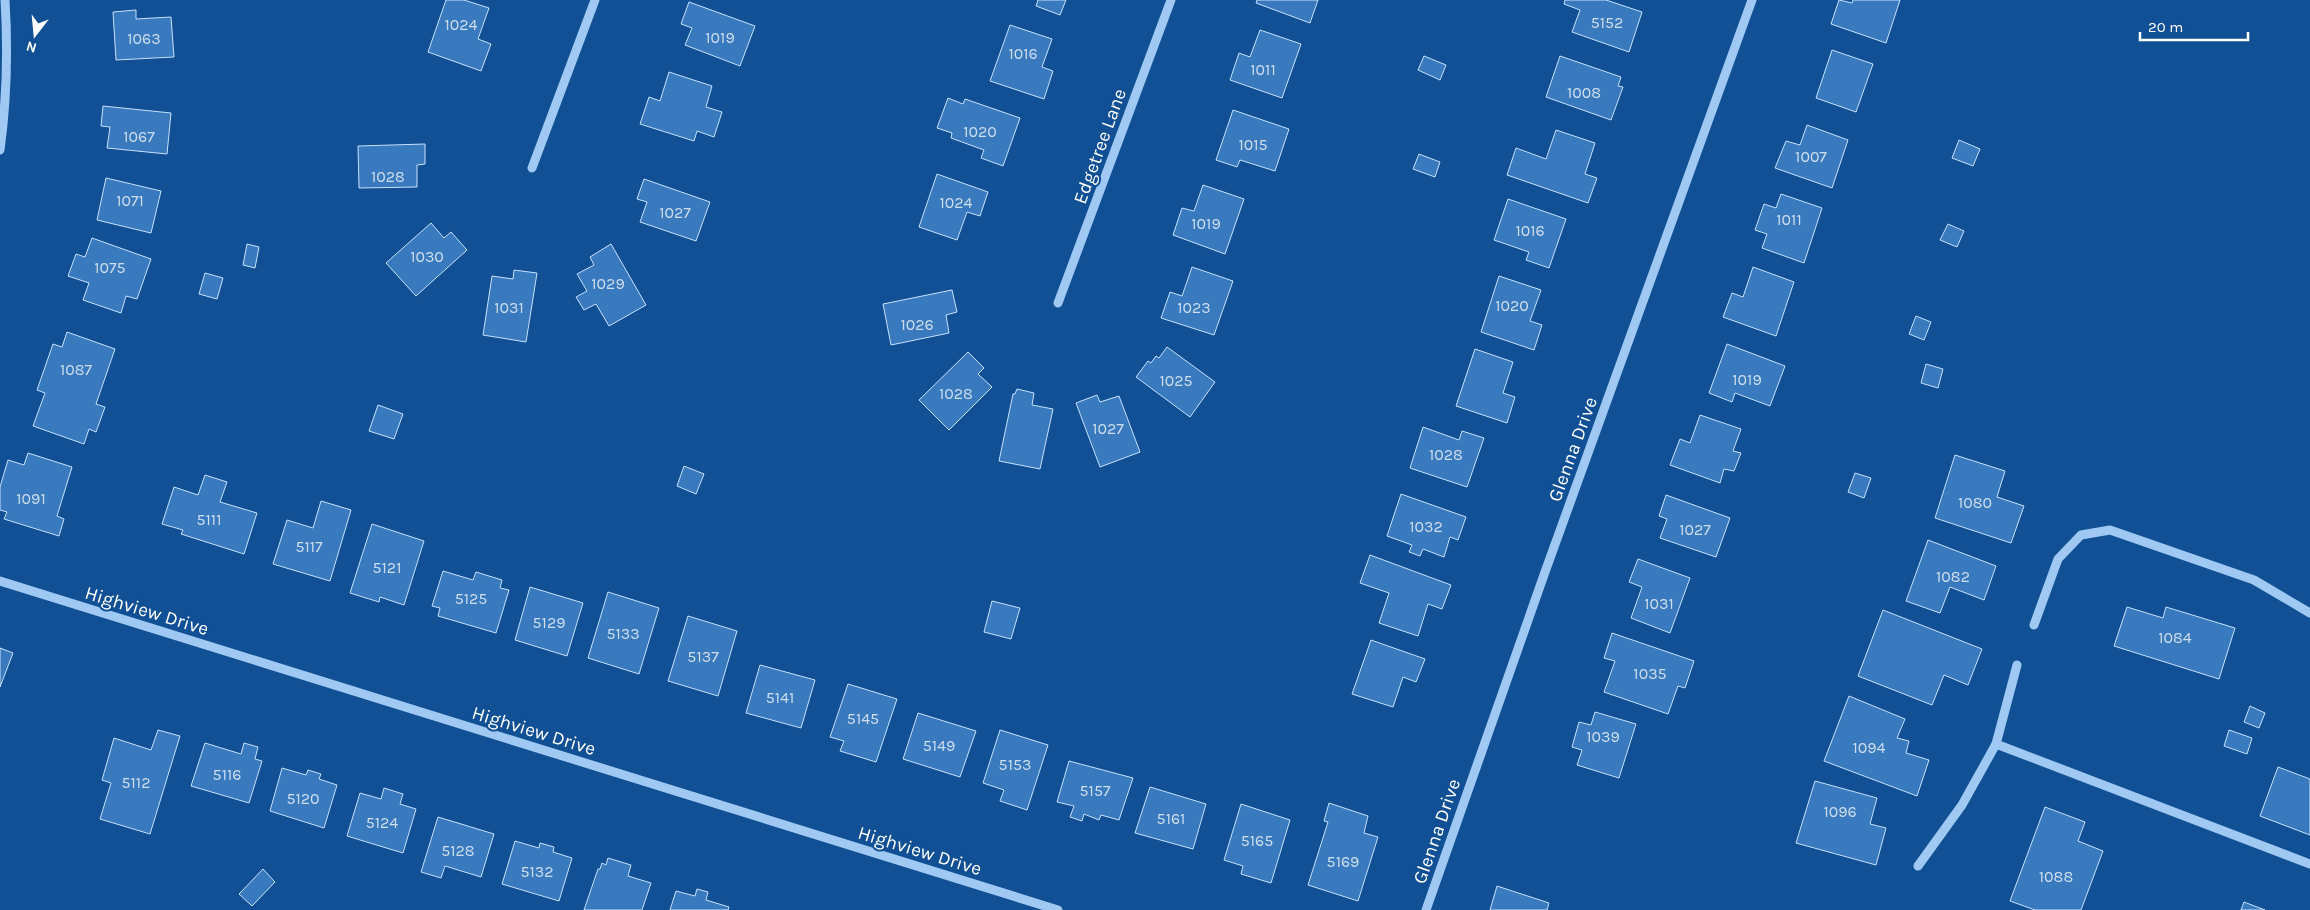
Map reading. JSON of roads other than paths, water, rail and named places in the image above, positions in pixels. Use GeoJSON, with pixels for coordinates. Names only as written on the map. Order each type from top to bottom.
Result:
{"type":"FeatureCollection","features":[{"type":"Feature","properties":{"kind":"street"},"geometry":{"type":"LineString","coordinates":[[0,150],[8,55],[5,0]]}},
{"type":"Feature","properties":{"kind":"street"},"geometry":{"type":"LineString","coordinates":[[532,168],[595,0]]}},
{"type":"Feature","properties":{"kind":"street","name":"Edgetree Lane"},"geometry":{"type":"LineString","coordinates":[[1058,303],[1171,0]]}},
{"type":"Feature","properties":{"kind":"street","name":"Glenna Drive"},"geometry":{"type":"LineString","coordinates":[[1426,910],[1545,572],[1752,0]]}},
{"type":"Feature","properties":{"kind":"street"},"geometry":{"type":"LineString","coordinates":[[2034,625],[2058,559],[2081,535],[2110,530],[2254,580],[2310,613]]}},
{"type":"Feature","properties":{"kind":"street","name":"Highview Drive"},"geometry":{"type":"LineString","coordinates":[[0,581],[1058,910]]}},
{"type":"Feature","properties":{"kind":"street"},"geometry":{"type":"LineString","coordinates":[[1918,866],[1962,805],[1996,744],[2017,665]]}},
{"type":"Feature","properties":{"kind":"street"},"geometry":{"type":"LineString","coordinates":[[1996,744],[2310,864]]}}]}
